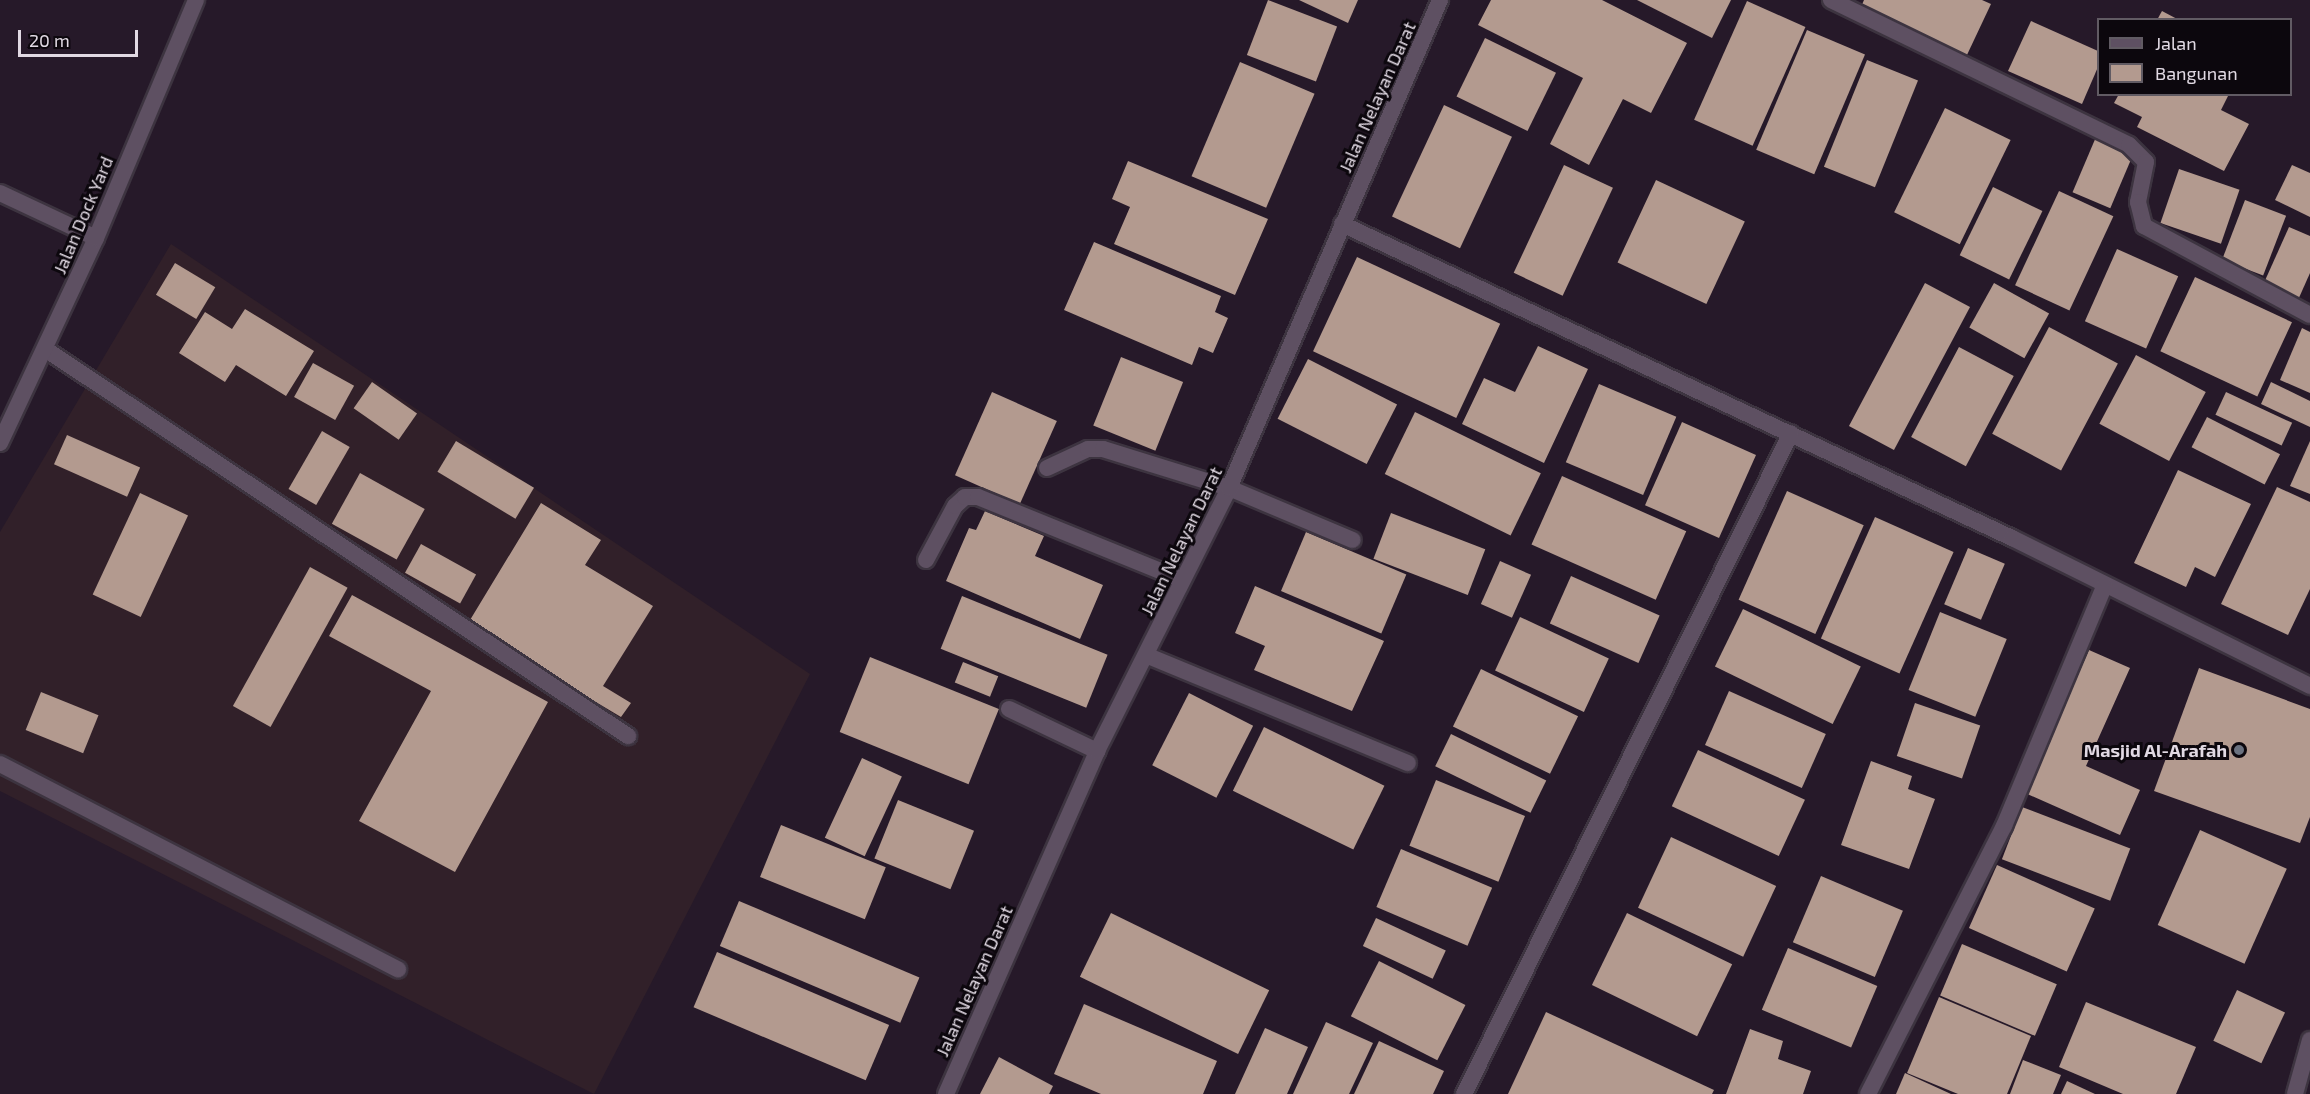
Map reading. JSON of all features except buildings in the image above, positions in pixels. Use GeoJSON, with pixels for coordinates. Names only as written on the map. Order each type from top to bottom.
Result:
{"type":"FeatureCollection","features":[{"type":"Feature","properties":{"kind":"street","name":"Jalan Dock Yard"},"geometry":{"type":"LineString","coordinates":[[0,443],[96,238],[196,0]]}},
{"type":"Feature","properties":{"kind":"street","name":"Jalan Nelayan Darat"},"geometry":{"type":"LineString","coordinates":[[946,1094],[1097,751],[1148,656],[1180,579],[1229,488],[1440,0]]}},
{"type":"Feature","properties":{"kind":"street"},"geometry":{"type":"LineString","coordinates":[[1831,0],[2129,145],[2146,162],[2138,202],[2144,226],[2310,315]]}},
{"type":"Feature","properties":{"kind":"street"},"geometry":{"type":"LineString","coordinates":[[0,193],[96,238]]}},
{"type":"Feature","properties":{"kind":"street"},"geometry":{"type":"LineString","coordinates":[[1342,224],[1791,433],[2310,686]]}},
{"type":"Feature","properties":{"kind":"street"},"geometry":{"type":"LineString","coordinates":[[45,350],[628,736]]}},
{"type":"Feature","properties":{"kind":"street"},"geometry":{"type":"LineString","coordinates":[[1464,1094],[1791,433]]}},
{"type":"Feature","properties":{"kind":"street"},"geometry":{"type":"LineString","coordinates":[[1047,468],[1088,449],[1103,449],[1229,488],[1353,540]]}},
{"type":"Feature","properties":{"kind":"street"},"geometry":{"type":"LineString","coordinates":[[926,560],[955,506],[965,497],[978,497],[1180,579]]}},
{"type":"Feature","properties":{"kind":"street"},"geometry":{"type":"LineString","coordinates":[[1868,1094],[2004,826],[2105,585]]}},
{"type":"Feature","properties":{"kind":"street"},"geometry":{"type":"LineString","coordinates":[[1148,656],[1408,763]]}},
{"type":"Feature","properties":{"kind":"street"},"geometry":{"type":"LineString","coordinates":[[1009,709],[1097,751]]}},
{"type":"Feature","properties":{"kind":"street"},"geometry":{"type":"LineString","coordinates":[[0,764],[398,969]]}},
{"type":"Feature","properties":{"kind":"street"},"geometry":{"type":"LineString","coordinates":[[2295,1094],[2310,1040]]}},
{"type":"Feature","properties":{"kind":"shaded area"},"geometry":{"type":"Polygon","coordinates":[[[171,244],[810,674],[594,1094],[0,791],[0,532],[171,244]]]}},
{"type":"Feature","properties":{"kind":"place","name":"Masjid Al-Arafah"},"geometry":{"type":"Point","coordinates":[2239,750]}}]}
